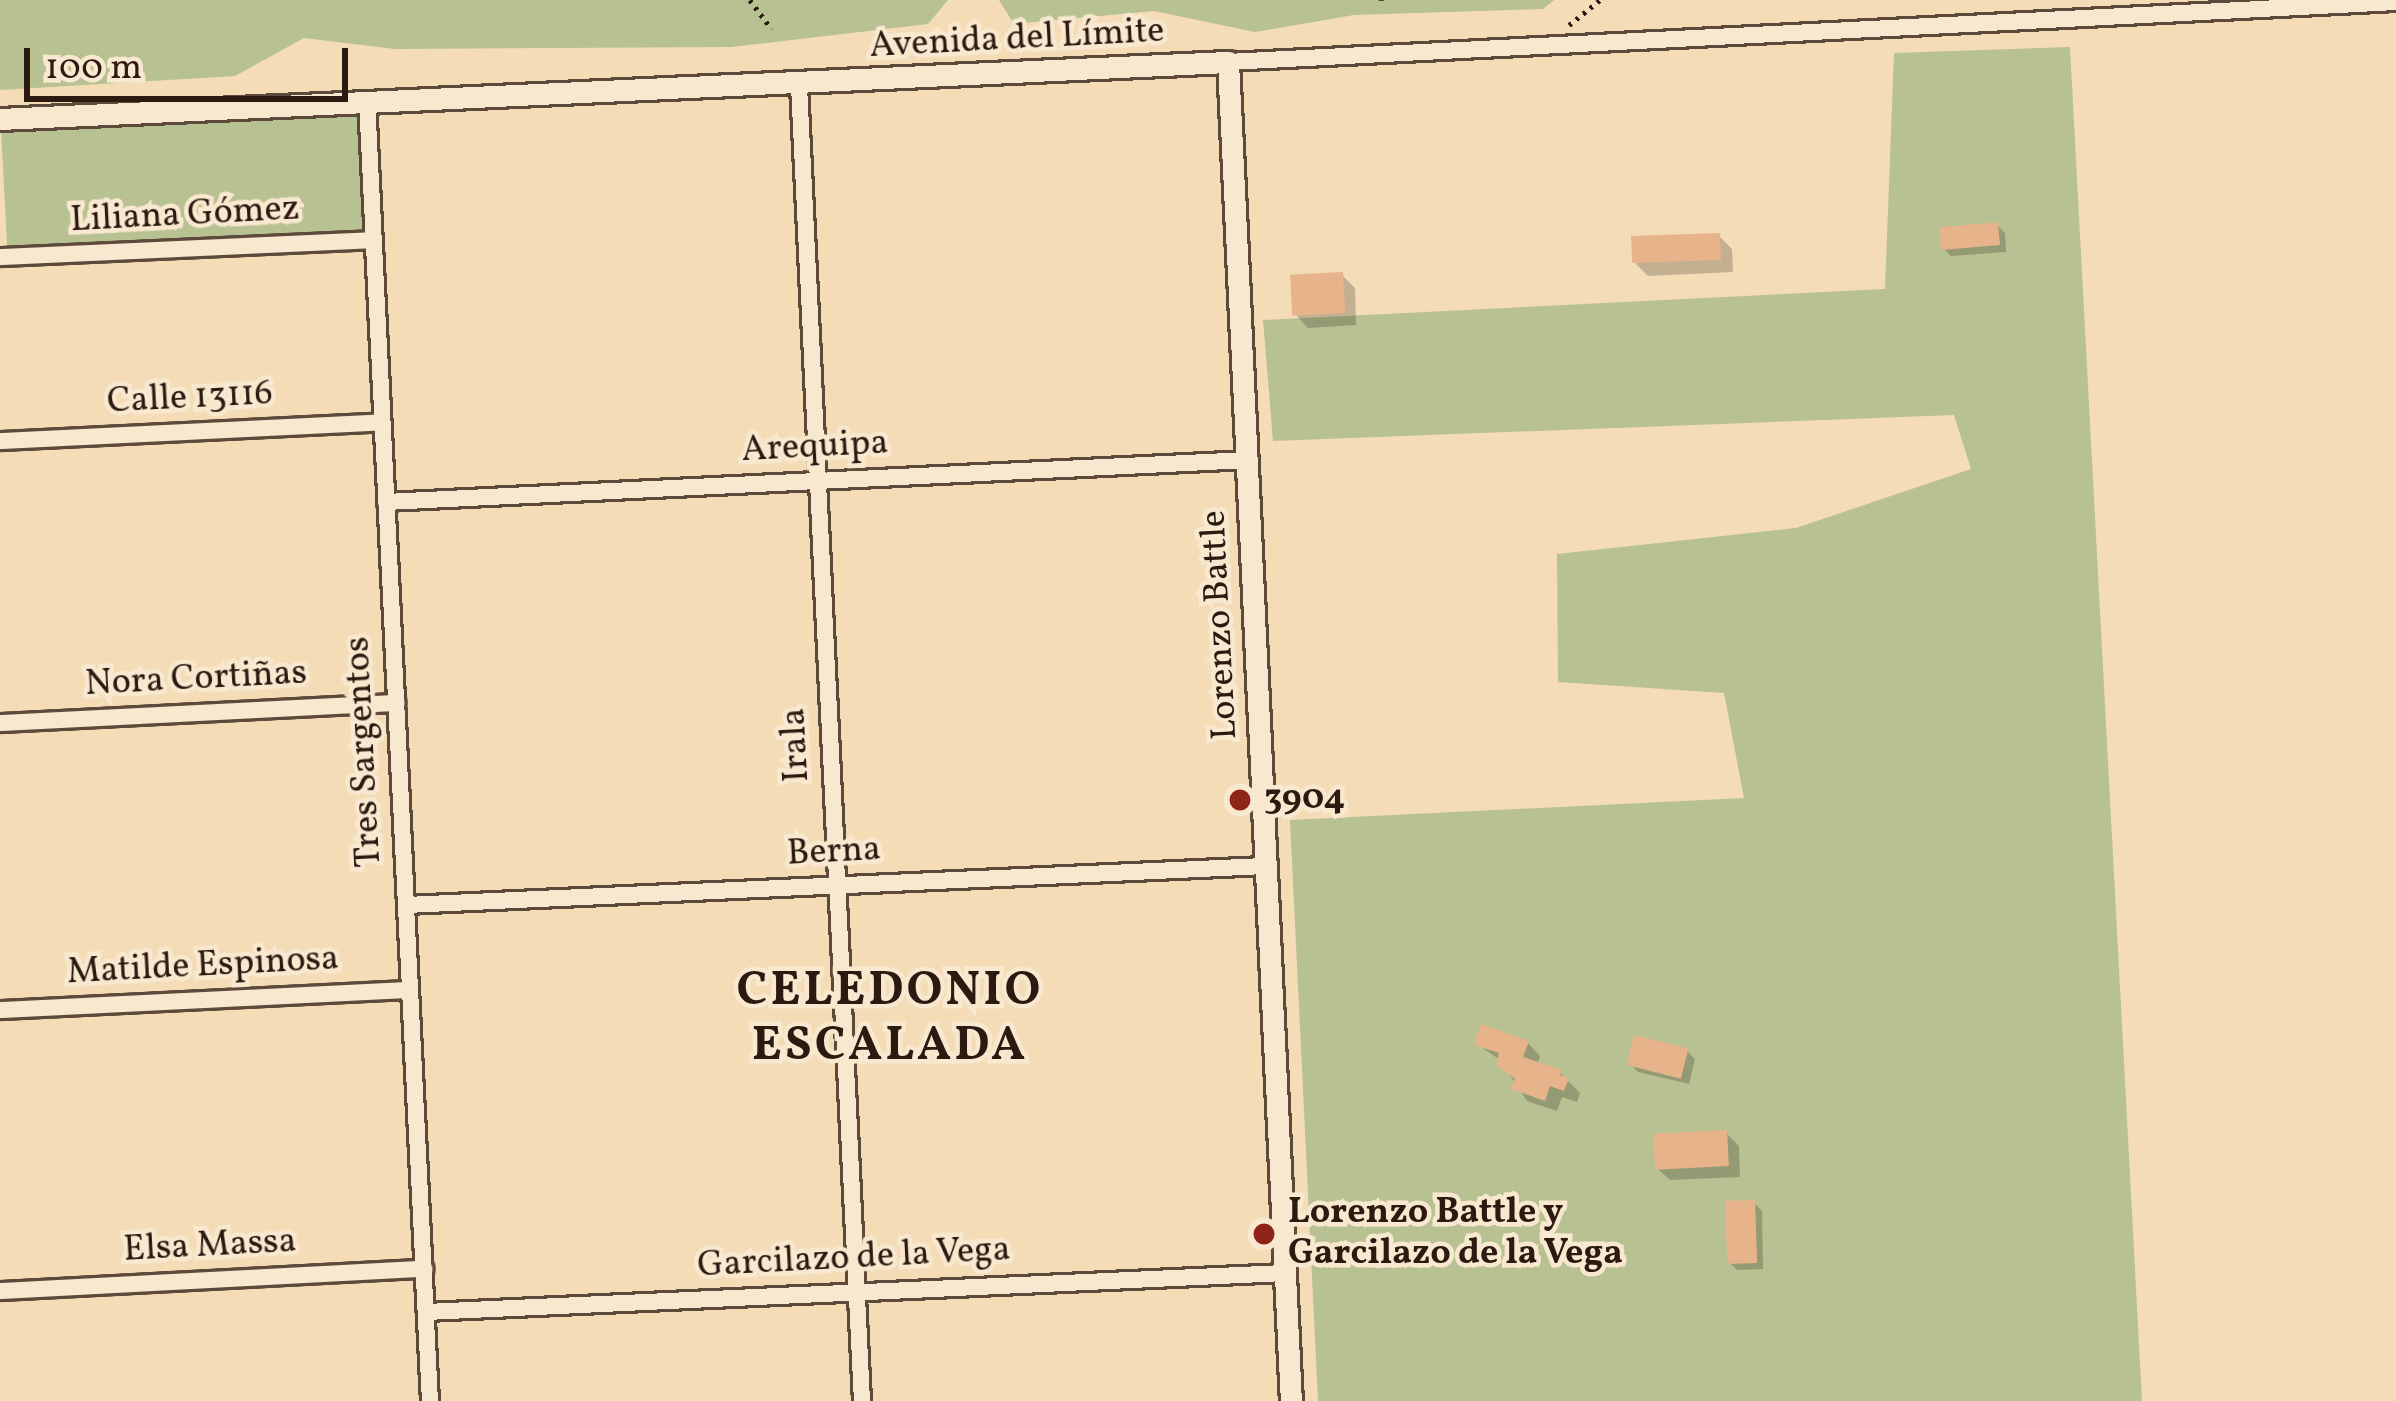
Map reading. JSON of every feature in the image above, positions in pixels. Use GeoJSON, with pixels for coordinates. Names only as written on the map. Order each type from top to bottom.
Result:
{"type":"FeatureCollection","features":[{"type":"Feature","properties":{"kind":"street","name":"Avenida del Límite"},"geometry":{"type":"LineString","coordinates":[[0,118],[799,85],[2396,2]]}},
{"type":"Feature","properties":{"kind":"street","name":"Lorenzo Battle"},"geometry":{"type":"LineString","coordinates":[[1228,62],[1291,1401]]}},
{"type":"Feature","properties":{"kind":"street","name":"Irala"},"geometry":{"type":"LineString","coordinates":[[799,85],[862,1401]]}},
{"type":"Feature","properties":{"kind":"street","name":"Tres Sargentos"},"geometry":{"type":"LineString","coordinates":[[367,100],[430,1401]]}},
{"type":"Feature","properties":{"kind":"street","name":"Liliana Gómez"},"geometry":{"type":"LineString","coordinates":[[0,257],[374,240]]}},
{"type":"Feature","properties":{"kind":"street","name":"Calle 13116"},"geometry":{"type":"LineString","coordinates":[[0,441],[382,422]]}},
{"type":"Feature","properties":{"kind":"street","name":"Arequipa"},"geometry":{"type":"LineString","coordinates":[[386,502],[1247,460]]}},
{"type":"Feature","properties":{"kind":"street","name":"Nora Cortiñas"},"geometry":{"type":"LineString","coordinates":[[0,723],[396,703]]}},
{"type":"Feature","properties":{"kind":"street","name":"Berna"},"geometry":{"type":"LineString","coordinates":[[406,905],[1266,866]]}},
{"type":"Feature","properties":{"kind":"street","name":"Matilde Espinosa"},"geometry":{"type":"LineString","coordinates":[[0,1010],[410,990]]}},
{"type":"Feature","properties":{"kind":"street","name":"Elsa Massa"},"geometry":{"type":"LineString","coordinates":[[0,1291],[424,1269]]}},
{"type":"Feature","properties":{"kind":"street","name":"Garcilazo de la Vega"},"geometry":{"type":"LineString","coordinates":[[426,1312],[1285,1273]]}},
{"type":"Feature","properties":{"kind":"path"},"geometry":{"type":"LineString","coordinates":[[750,0],[772,29]]}},
{"type":"Feature","properties":{"kind":"green space"},"geometry":{"type":"Polygon","coordinates":[[[0,0],[948,0],[928,24],[731,47],[395,49],[304,38],[235,76],[0,90],[0,0]]]}},
{"type":"Feature","properties":{"kind":"green space"},"geometry":{"type":"Polygon","coordinates":[[[999,0],[1554,0],[1543,9],[1354,15],[1255,32],[1154,11],[1014,24],[999,0]]]}},
{"type":"Feature","properties":{"kind":"green space"},"geometry":{"type":"Polygon","coordinates":[[[2070,47],[2142,1401],[1318,1401],[1290,820],[1744,798],[1724,693],[1558,682],[1557,554],[1796,528],[1971,469],[1954,415],[1273,441],[1263,320],[1885,289],[1894,53],[2070,47]]]}},
{"type":"Feature","properties":{"kind":"green space"},"geometry":{"type":"Polygon","coordinates":[[[367,100],[374,240],[8,259],[1,119],[367,100]]]}},
{"type":"Feature","properties":{"kind":"building"},"geometry":{"type":"Polygon","coordinates":[[[1998,222],[2000,245],[1941,250],[1939,227],[1998,222]]]}},
{"type":"Feature","properties":{"kind":"building"},"geometry":{"type":"Polygon","coordinates":[[[1720,233],[1721,260],[1632,263],[1631,236],[1720,233]]]}},
{"type":"Feature","properties":{"kind":"building"},"geometry":{"type":"Polygon","coordinates":[[[1343,272],[1345,313],[1292,316],[1290,275],[1343,272]]]}},
{"type":"Feature","properties":{"kind":"building"},"geometry":{"type":"Polygon","coordinates":[[[1481,1024],[1529,1041],[1523,1057],[1562,1070],[1560,1075],[1569,1078],[1564,1091],[1550,1086],[1545,1101],[1511,1089],[1515,1079],[1496,1065],[1499,1053],[1474,1045],[1481,1024]]]}},
{"type":"Feature","properties":{"kind":"building"},"geometry":{"type":"Polygon","coordinates":[[[1634,1035],[1688,1049],[1681,1079],[1627,1065],[1634,1035]]]}},
{"type":"Feature","properties":{"kind":"building"},"geometry":{"type":"Polygon","coordinates":[[[1727,1130],[1729,1166],[1655,1170],[1653,1134],[1727,1130]]]}},
{"type":"Feature","properties":{"kind":"building"},"geometry":{"type":"Polygon","coordinates":[[[1755,1200],[1757,1263],[1727,1264],[1725,1201],[1755,1200]]]}},
{"type":"Feature","properties":{"kind":"place","name":"3904"},"geometry":{"type":"Point","coordinates":[1240,800]}},
{"type":"Feature","properties":{"kind":"place","name":"Lorenzo Battle y Garcilazo de la Vega"},"geometry":{"type":"Point","coordinates":[1264,1234]}},
{"type":"Feature","properties":{"kind":"district","name":"CELEDONIO ESCALADA"},"geometry":{"type":"Point","coordinates":[890,1018]}}]}
